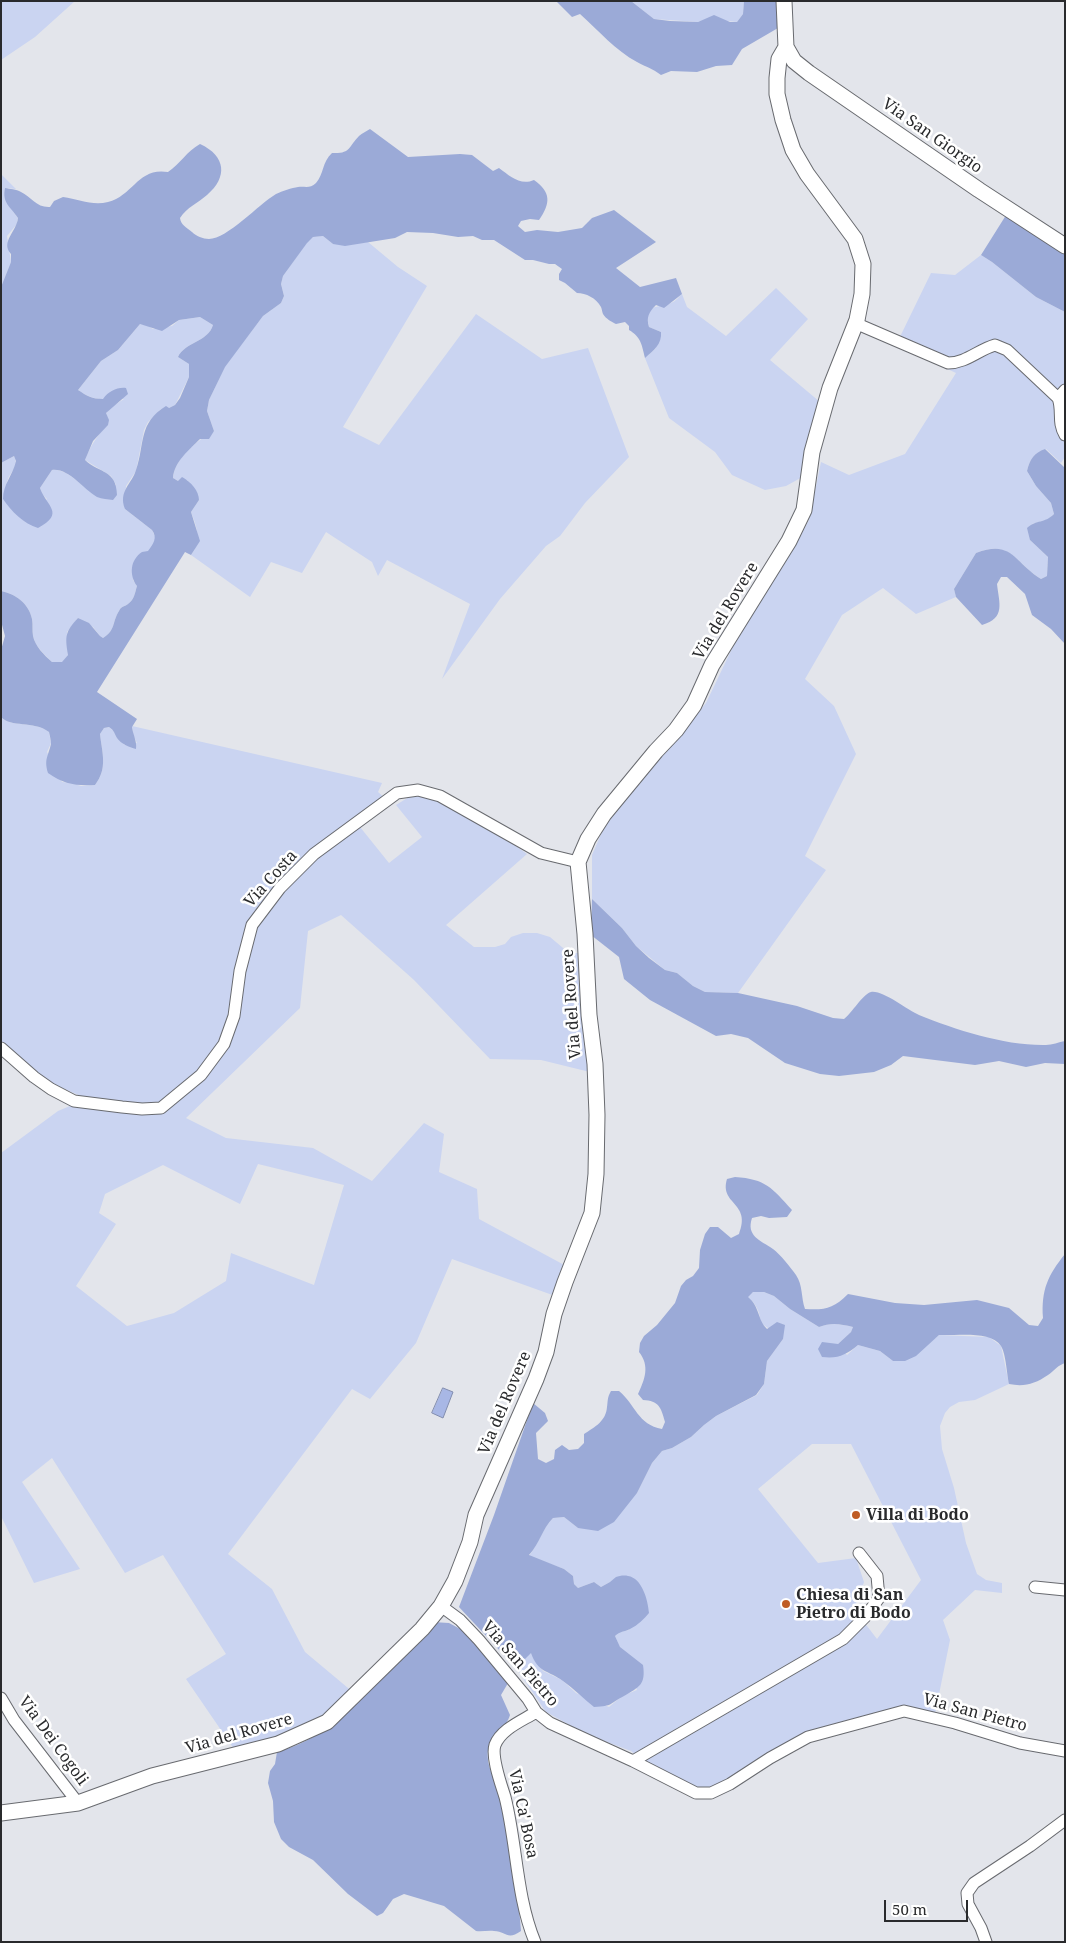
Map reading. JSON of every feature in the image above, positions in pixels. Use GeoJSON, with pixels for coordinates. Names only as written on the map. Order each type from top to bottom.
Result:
{"type":"FeatureCollection","features":[{"type":"Feature","properties":{"kind":"street"},"geometry":{"type":"LineString","coordinates":[[784,1],[786,47]]}},
{"type":"Feature","properties":{"kind":"street","name":"Via San Giorgio"},"geometry":{"type":"LineString","coordinates":[[786,47],[794,61],[809,73],[978,190],[1065,246]]}},
{"type":"Feature","properties":{"kind":"street","name":"Via del Rovere"},"geometry":{"type":"LineString","coordinates":[[1,1813],[78,1803],[152,1776],[278,1744],[327,1722],[405,1646],[441,1606],[456,1581],[470,1542],[476,1515],[546,1352],[554,1314],[592,1213],[596,1174],[597,1115],[595,1064],[589,1015],[585,934],[578,862],[588,839],[604,814],[656,751],[676,730],[694,705],[712,665],[789,541],[804,510],[814,443],[830,388],[856,323],[862,294],[863,264],[855,239],[807,174],[793,150],[777,94],[779,59],[786,47]]}},
{"type":"Feature","properties":{"kind":"street"},"geometry":{"type":"LineString","coordinates":[[856,323],[948,363],[957,363],[984,348],[994,345],[1006,350],[1063,398],[1060,423],[1065,434]]}},
{"type":"Feature","properties":{"kind":"street","name":"Via Costa"},"geometry":{"type":"LineString","coordinates":[[1,1048],[51,1090],[74,1101],[122,1108],[161,1108],[201,1075],[224,1044],[234,1016],[240,971],[252,925],[280,888],[314,854],[397,793],[418,790],[440,796],[541,853],[578,862]]}},
{"type":"Feature","properties":{"kind":"street"},"geometry":{"type":"LineString","coordinates":[[633,1761],[842,1639],[864,1617],[879,1598],[877,1576],[859,1552]]}},
{"type":"Feature","properties":{"kind":"street"},"geometry":{"type":"LineString","coordinates":[[1036,1587],[1065,1590]]}},
{"type":"Feature","properties":{"kind":"street","name":"Via San Pietro"},"geometry":{"type":"LineString","coordinates":[[441,1606],[460,1620],[479,1640],[536,1712],[550,1723],[633,1761],[696,1793],[712,1793],[808,1737],[904,1712],[955,1723],[1020,1743],[1065,1750]]}},
{"type":"Feature","properties":{"kind":"street","name":"Via Dei Cogoli"},"geometry":{"type":"LineString","coordinates":[[1,1698],[14,1720],[78,1803]]}},
{"type":"Feature","properties":{"kind":"street","name":"Via Ca' Bosa"},"geometry":{"type":"LineString","coordinates":[[536,1712],[502,1734],[495,1746],[495,1761],[510,1816],[522,1899],[530,1929],[536,1942]]}},
{"type":"Feature","properties":{"kind":"street"},"geometry":{"type":"LineString","coordinates":[[986,1942],[968,1904],[968,1893],[974,1883],[1065,1820]]}},
{"type":"Feature","properties":{"kind":"shaded area"},"geometry":{"type":"Polygon","coordinates":[[[1,1],[75,1],[35,37],[1,60],[1,1]]]}},
{"type":"Feature","properties":{"kind":"shaded area"},"geometry":{"type":"Polygon","coordinates":[[[556,1],[631,1],[654,19],[698,22],[714,15],[730,22],[737,22],[743,14],[744,1],[780,1],[778,28],[742,49],[732,65],[716,66],[697,72],[671,71],[661,75],[640,64],[614,46],[580,14],[572,17],[556,1]]]}},
{"type":"Feature","properties":{"kind":"shaded area"},"geometry":{"type":"Polygon","coordinates":[[[631,1],[744,1],[743,14],[737,22],[708,19],[698,22],[654,19],[631,1]]]}},
{"type":"Feature","properties":{"kind":"shaded area"},"geometry":{"type":"Polygon","coordinates":[[[370,129],[408,157],[472,155],[493,171],[499,168],[520,181],[529,182],[534,180],[544,189],[547,203],[539,220],[521,221],[518,226],[525,232],[537,230],[558,232],[582,228],[592,218],[614,210],[656,242],[616,268],[640,287],[676,278],[682,294],[664,308],[656,305],[649,315],[649,327],[661,332],[659,343],[645,358],[640,342],[629,330],[629,326],[625,322],[616,324],[609,320],[604,316],[601,307],[594,299],[577,293],[559,280],[559,274],[562,269],[555,264],[525,260],[494,240],[482,240],[473,236],[458,237],[433,233],[407,232],[395,238],[345,246],[333,244],[323,236],[313,237],[283,276],[281,284],[284,296],[281,303],[263,316],[225,367],[209,400],[207,411],[214,431],[209,439],[200,439],[187,452],[174,472],[173,478],[178,481],[182,477],[198,493],[199,500],[191,512],[200,541],[191,555],[185,552],[97,692],[137,719],[132,727],[136,749],[121,742],[109,727],[104,728],[100,734],[103,754],[102,773],[95,785],[76,785],[59,780],[48,773],[46,764],[51,744],[49,732],[36,726],[10,722],[1,717],[1,650],[5,636],[1,621],[1,591],[17,597],[25,604],[32,619],[34,640],[40,650],[52,662],[62,662],[68,655],[66,643],[68,631],[78,618],[89,623],[103,638],[110,632],[120,609],[130,602],[135,594],[137,586],[132,573],[133,563],[138,555],[148,551],[155,538],[152,530],[125,509],[123,503],[124,492],[136,470],[147,427],[157,413],[166,406],[169,408],[175,405],[189,377],[189,364],[178,357],[186,348],[202,339],[213,325],[200,317],[179,320],[162,331],[140,324],[118,350],[101,361],[78,390],[90,397],[99,399],[103,399],[119,388],[126,388],[128,394],[106,413],[109,420],[108,425],[93,441],[85,460],[110,476],[114,481],[117,495],[113,500],[97,497],[64,472],[52,470],[40,488],[52,509],[51,518],[38,528],[23,520],[3,499],[3,494],[16,461],[14,456],[1,463],[1,287],[11,262],[11,254],[7,245],[18,218],[6,201],[5,188],[19,191],[45,207],[50,207],[54,201],[63,197],[91,203],[108,202],[124,194],[143,177],[158,172],[168,172],[200,144],[215,154],[221,167],[221,174],[214,188],[180,218],[183,224],[198,236],[209,239],[225,233],[234,227],[276,194],[293,188],[314,185],[319,179],[326,160],[332,153],[346,151],[359,136],[370,129]]]}},
{"type":"Feature","properties":{"kind":"shaded area"},"geometry":{"type":"Polygon","coordinates":[[[1,174],[16,189],[5,188],[14,213],[18,218],[17,224],[7,236],[11,262],[1,287],[1,174]]]}},
{"type":"Feature","properties":{"kind":"shaded area"},"geometry":{"type":"Polygon","coordinates":[[[1008,212],[1065,251],[1065,312],[1036,297],[981,255],[1008,212]]]}},
{"type":"Feature","properties":{"kind":"shaded area"},"geometry":{"type":"Polygon","coordinates":[[[323,236],[333,244],[368,242],[398,267],[427,286],[343,427],[379,445],[476,314],[542,359],[588,348],[629,457],[585,503],[560,536],[546,546],[500,599],[442,679],[470,604],[387,560],[378,576],[372,562],[326,532],[302,573],[271,562],[250,597],[191,555],[196,544],[197,529],[191,512],[199,500],[187,480],[178,481],[173,478],[175,470],[188,450],[214,431],[207,411],[209,400],[225,366],[263,316],[281,303],[284,296],[281,284],[283,276],[307,242],[313,237],[323,236]]]}},
{"type":"Feature","properties":{"kind":"shaded area"},"geometry":{"type":"Polygon","coordinates":[[[981,255],[1036,297],[1065,312],[1065,457],[1061,463],[1046,449],[1038,452],[1033,457],[1027,471],[1036,486],[1051,503],[1054,514],[1048,520],[1032,524],[1030,540],[1048,557],[1047,576],[1041,579],[1005,551],[988,549],[976,553],[954,589],[956,597],[916,614],[883,588],[842,615],[805,679],[834,706],[856,754],[805,856],[826,870],[738,993],[705,992],[693,986],[677,973],[665,970],[636,946],[622,928],[592,899],[592,855],[605,825],[706,703],[750,611],[792,551],[809,520],[821,462],[849,475],[905,454],[956,373],[896,345],[931,273],[955,275],[981,255]]]}},
{"type":"Feature","properties":{"kind":"shaded area"},"geometry":{"type":"Polygon","coordinates":[[[776,288],[808,319],[770,360],[826,407],[806,475],[786,486],[765,490],[732,475],[715,452],[669,418],[645,358],[655,349],[661,332],[649,327],[648,314],[650,310],[675,301],[682,294],[687,307],[726,336],[776,288]]]}},
{"type":"Feature","properties":{"kind":"shaded area"},"geometry":{"type":"Polygon","coordinates":[[[200,317],[213,325],[202,339],[186,348],[178,357],[189,364],[189,377],[175,405],[161,409],[148,422],[144,430],[136,471],[126,486],[125,509],[152,530],[157,540],[133,580],[137,586],[134,596],[127,605],[120,609],[112,629],[103,638],[93,627],[78,618],[67,632],[68,655],[62,663],[52,662],[40,650],[34,640],[32,619],[25,604],[17,597],[1,591],[1,463],[14,456],[16,463],[8,479],[7,504],[24,521],[47,499],[42,494],[40,488],[52,470],[62,471],[90,491],[116,485],[111,476],[85,460],[108,420],[106,413],[124,399],[94,398],[78,390],[101,361],[118,350],[140,324],[147,325],[153,329],[172,326],[179,320],[200,317]]]}},
{"type":"Feature","properties":{"kind":"shaded area"},"geometry":{"type":"Polygon","coordinates":[[[1045,449],[1065,468],[1065,644],[1051,629],[1032,615],[1025,594],[1007,577],[1001,577],[997,584],[998,614],[990,622],[982,625],[956,597],[954,589],[976,553],[988,549],[998,549],[1012,554],[1041,579],[1047,576],[1048,557],[1030,540],[1027,528],[1054,514],[1051,503],[1036,486],[1027,471],[1033,457],[1045,449]]]}},
{"type":"Feature","properties":{"kind":"shaded area"},"geometry":{"type":"Polygon","coordinates":[[[1,717],[10,722],[36,726],[49,732],[51,743],[47,752],[62,782],[81,786],[95,785],[102,772],[103,760],[100,734],[104,728],[109,727],[125,745],[137,743],[133,735],[132,726],[382,783],[378,792],[385,798],[356,822],[389,863],[422,837],[396,805],[409,797],[443,794],[527,854],[446,925],[474,947],[495,947],[505,944],[511,937],[523,933],[537,933],[550,937],[569,953],[582,953],[594,1073],[541,1060],[490,1059],[414,980],[341,915],[308,931],[300,1008],[186,1118],[226,1138],[313,1148],[372,1181],[424,1123],[444,1134],[439,1172],[477,1189],[479,1219],[568,1267],[558,1297],[452,1259],[416,1343],[370,1399],[352,1389],[228,1554],[272,1589],[305,1652],[354,1693],[314,1726],[236,1752],[186,1679],[226,1654],[163,1555],[125,1573],[52,1458],[22,1482],[80,1569],[34,1583],[1,1516],[1,1153],[58,1111],[77,1103],[81,1096],[48,1082],[1,1043],[1,717]],[[258,1164],[240,1204],[163,1165],[105,1194],[99,1213],[116,1224],[76,1286],[127,1326],[174,1313],[226,1281],[231,1253],[314,1285],[344,1185],[258,1164]]]}},
{"type":"Feature","properties":{"kind":"shaded area"},"geometry":{"type":"Polygon","coordinates":[[[592,899],[649,958],[665,970],[677,973],[693,986],[705,992],[738,993],[797,1006],[833,1018],[844,1019],[868,993],[876,992],[919,1015],[981,1036],[1031,1045],[1048,1045],[1065,1041],[1065,1064],[1045,1063],[1026,1067],[999,1061],[975,1065],[903,1056],[891,1065],[874,1072],[839,1076],[820,1074],[785,1063],[748,1038],[731,1034],[716,1036],[650,1000],[624,979],[619,957],[591,935],[592,899]]]}},
{"type":"Feature","properties":{"kind":"shaded area"},"geometry":{"type":"Polygon","coordinates":[[[735,1177],[754,1180],[768,1186],[792,1210],[787,1217],[769,1218],[761,1216],[752,1218],[751,1229],[755,1237],[779,1254],[796,1275],[800,1283],[805,1309],[828,1308],[838,1303],[848,1294],[895,1303],[924,1305],[977,1300],[1009,1308],[1029,1325],[1038,1326],[1043,1318],[1043,1299],[1047,1283],[1065,1254],[1065,1363],[1034,1383],[1025,1385],[1009,1384],[1001,1346],[989,1338],[973,1335],[939,1335],[916,1356],[905,1361],[893,1361],[880,1351],[858,1345],[842,1356],[822,1357],[818,1349],[822,1342],[838,1344],[851,1332],[853,1327],[828,1324],[819,1327],[790,1309],[774,1296],[764,1292],[753,1292],[748,1297],[755,1305],[767,1329],[777,1322],[785,1325],[783,1339],[767,1361],[764,1384],[756,1395],[716,1416],[691,1437],[672,1448],[662,1451],[652,1463],[637,1493],[614,1522],[598,1531],[578,1528],[564,1517],[553,1518],[529,1555],[564,1569],[573,1576],[574,1584],[578,1588],[594,1582],[601,1587],[616,1577],[625,1576],[633,1578],[641,1585],[649,1613],[636,1626],[615,1636],[620,1647],[643,1665],[642,1681],[634,1690],[610,1704],[594,1707],[558,1677],[540,1668],[531,1653],[516,1668],[459,1607],[494,1515],[533,1403],[545,1413],[548,1421],[536,1433],[538,1459],[546,1463],[554,1459],[555,1450],[562,1445],[569,1450],[578,1449],[584,1443],[584,1434],[605,1416],[611,1391],[619,1391],[642,1419],[654,1427],[662,1429],[665,1422],[662,1412],[656,1403],[643,1400],[638,1394],[645,1373],[644,1362],[639,1352],[640,1343],[644,1336],[657,1325],[675,1303],[681,1286],[699,1268],[700,1250],[705,1234],[710,1227],[718,1227],[731,1238],[739,1234],[742,1224],[741,1216],[739,1209],[727,1194],[726,1188],[727,1179],[735,1177]]]}},
{"type":"Feature","properties":{"kind":"shaded area"},"geometry":{"type":"Polygon","coordinates":[[[753,1292],[764,1292],[774,1296],[790,1309],[819,1327],[836,1324],[853,1327],[851,1332],[838,1344],[847,1355],[858,1345],[880,1351],[893,1361],[929,1343],[939,1335],[989,1337],[1001,1346],[1009,1384],[975,1400],[959,1402],[950,1407],[945,1413],[940,1426],[942,1449],[954,1488],[966,1543],[977,1574],[986,1580],[1002,1583],[1002,1593],[975,1590],[943,1620],[950,1640],[935,1714],[905,1707],[801,1736],[720,1787],[706,1789],[688,1786],[646,1763],[631,1751],[588,1735],[546,1712],[516,1668],[531,1652],[543,1671],[562,1680],[576,1693],[609,1707],[622,1696],[637,1690],[615,1636],[619,1632],[629,1630],[610,1582],[601,1587],[594,1582],[578,1588],[574,1584],[573,1576],[564,1569],[529,1556],[553,1518],[564,1517],[578,1528],[637,1493],[652,1463],[662,1451],[672,1448],[691,1437],[716,1416],[757,1395],[764,1384],[767,1361],[783,1339],[761,1323],[757,1308],[747,1297],[753,1292]],[[812,1444],[758,1489],[818,1563],[856,1558],[864,1582],[854,1609],[877,1639],[921,1580],[851,1444],[812,1444]]]}},
{"type":"Feature","properties":{"kind":"shaded area"},"geometry":{"type":"Polygon","coordinates":[[[443,1388],[453,1392],[443,1418],[432,1413],[443,1388]]]}},
{"type":"Feature","properties":{"kind":"shaded area"},"geometry":{"type":"Polygon","coordinates":[[[433,1622],[449,1623],[464,1631],[511,1678],[501,1695],[510,1715],[505,1725],[489,1745],[488,1757],[491,1771],[504,1805],[510,1837],[521,1931],[513,1935],[507,1935],[498,1931],[476,1931],[444,1906],[404,1894],[393,1899],[383,1913],[377,1916],[348,1894],[313,1860],[289,1847],[281,1839],[274,1822],[273,1801],[268,1783],[277,1752],[301,1743],[323,1731],[343,1716],[363,1698],[433,1622]]]}},
{"type":"Feature","properties":{"kind":"place","name":"Villa di Bodo"},"geometry":{"type":"Point","coordinates":[856,1515]}},
{"type":"Feature","properties":{"kind":"place","name":"Chiesa di San Pietro di Bodo"},"geometry":{"type":"Point","coordinates":[786,1604]}}]}
